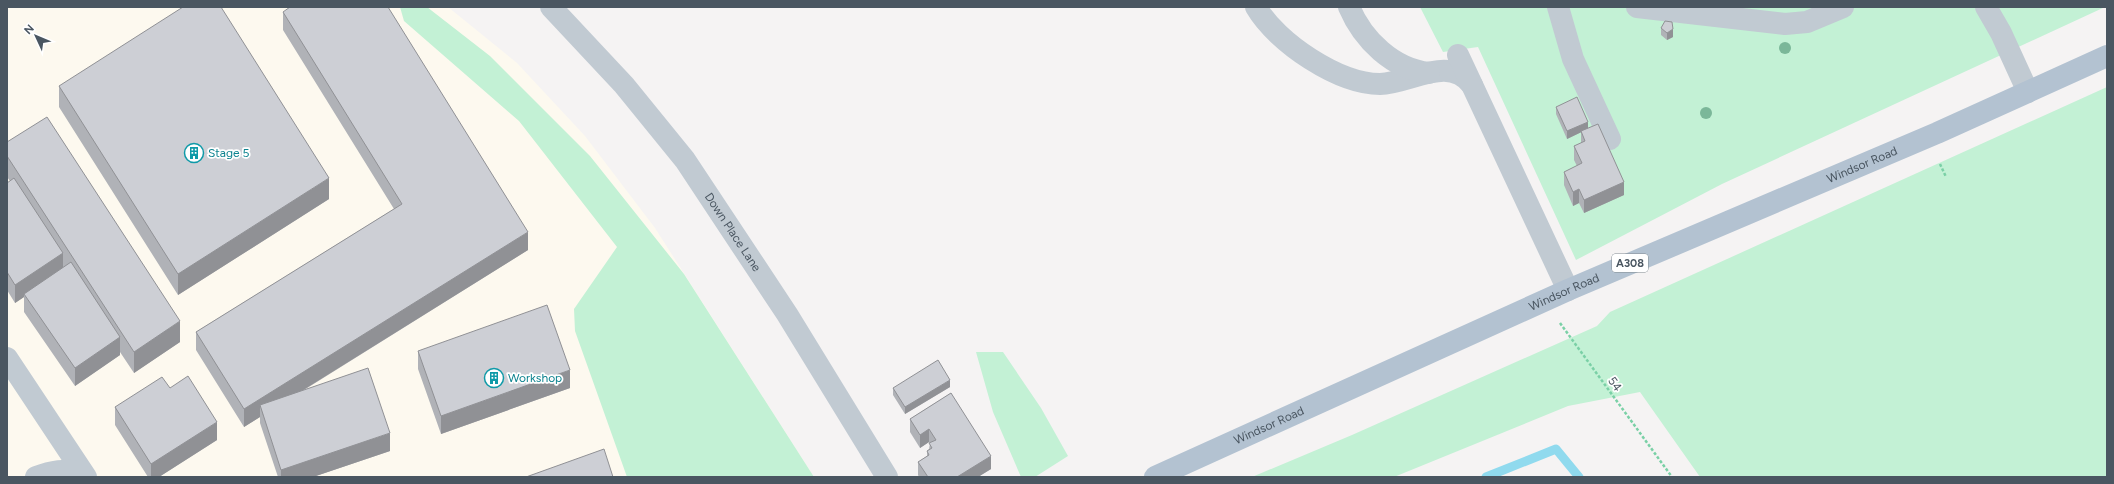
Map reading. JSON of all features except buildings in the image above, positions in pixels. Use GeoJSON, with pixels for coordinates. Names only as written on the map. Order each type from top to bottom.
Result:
{"type":"FeatureCollection","features":[{"type":"Feature","properties":{"kind":"main road","name":"Windsor Road"},"geometry":{"type":"LineString","coordinates":[[1155,477],[1568,290],[2028,92],[2107,56]]}},
{"type":"Feature","properties":{"kind":"street","name":"Down Place Lane"},"geometry":{"type":"LineString","coordinates":[[551,7],[624,85],[656,122],[685,160],[787,314],[887,477]]}},
{"type":"Feature","properties":{"kind":"street"},"geometry":{"type":"LineString","coordinates":[[1256,7],[1273,28],[1290,44],[1323,67],[1337,73],[1365,82],[1380,84],[1394,83],[1429,73],[1448,70],[1456,72],[1468,80],[1472,86]]}},
{"type":"Feature","properties":{"kind":"street"},"geometry":{"type":"LineString","coordinates":[[1349,7],[1361,27],[1382,53],[1406,68],[1429,73]]}},
{"type":"Feature","properties":{"kind":"street"},"geometry":{"type":"LineString","coordinates":[[1558,7],[1574,59],[1610,139]]}},
{"type":"Feature","properties":{"kind":"street"},"geometry":{"type":"LineString","coordinates":[[1637,7],[1785,24],[1807,22],[1843,7]]}},
{"type":"Feature","properties":{"kind":"street"},"geometry":{"type":"LineString","coordinates":[[1986,7],[2001,33],[2028,92]]}},
{"type":"Feature","properties":{"kind":"street"},"geometry":{"type":"LineString","coordinates":[[1458,55],[1568,290]]}},
{"type":"Feature","properties":{"kind":"street"},"geometry":{"type":"LineString","coordinates":[[7,358],[84,475]]}},
{"type":"Feature","properties":{"kind":"street"},"geometry":{"type":"LineString","coordinates":[[36,477],[52,471],[68,470],[84,475]]}},
{"type":"Feature","properties":{"kind":"path"},"geometry":{"type":"LineString","coordinates":[[1940,164],[1946,177]]}},
{"type":"Feature","properties":{"kind":"path","name":"54"},"geometry":{"type":"LineString","coordinates":[[1545,301],[1672,477]]}},
{"type":"Feature","properties":{"kind":"shaded area"},"geometry":{"type":"Polygon","coordinates":[[[7,7],[448,7],[517,63],[585,136],[655,228],[814,477],[7,477],[7,7]]]}},
{"type":"Feature","properties":{"kind":"green space"},"geometry":{"type":"Polygon","coordinates":[[[400,7],[427,7],[490,56],[590,156],[684,274],[814,477],[627,477],[575,331],[574,309],[617,247],[519,121],[404,21],[400,7]]]}},
{"type":"Feature","properties":{"kind":"green space"},"geometry":{"type":"Polygon","coordinates":[[[1420,7],[2105,7],[1722,184],[1576,260],[1478,47],[1443,52],[1420,7]]]}},
{"type":"Feature","properties":{"kind":"green space"},"geometry":{"type":"Polygon","coordinates":[[[2107,87],[2107,477],[1700,477],[1640,392],[1568,406],[1394,477],[1252,477],[1352,435],[1597,326],[1610,312],[2107,87]]]}},
{"type":"Feature","properties":{"kind":"green space"},"geometry":{"type":"Polygon","coordinates":[[[976,352],[1003,352],[1041,408],[1068,456],[1035,477],[1021,477],[993,412],[976,352]]]}},
{"type":"Feature","properties":{"kind":"waterway"},"geometry":{"type":"LineString","coordinates":[[1486,477],[1556,449],[1579,477]]}},
{"type":"Feature","properties":{"kind":"place","name":"Stage 5"},"geometry":{"type":"Point","coordinates":[194,153]}},
{"type":"Feature","properties":{"kind":"place","name":"Workshop"},"geometry":{"type":"Point","coordinates":[494,378]}}]}
